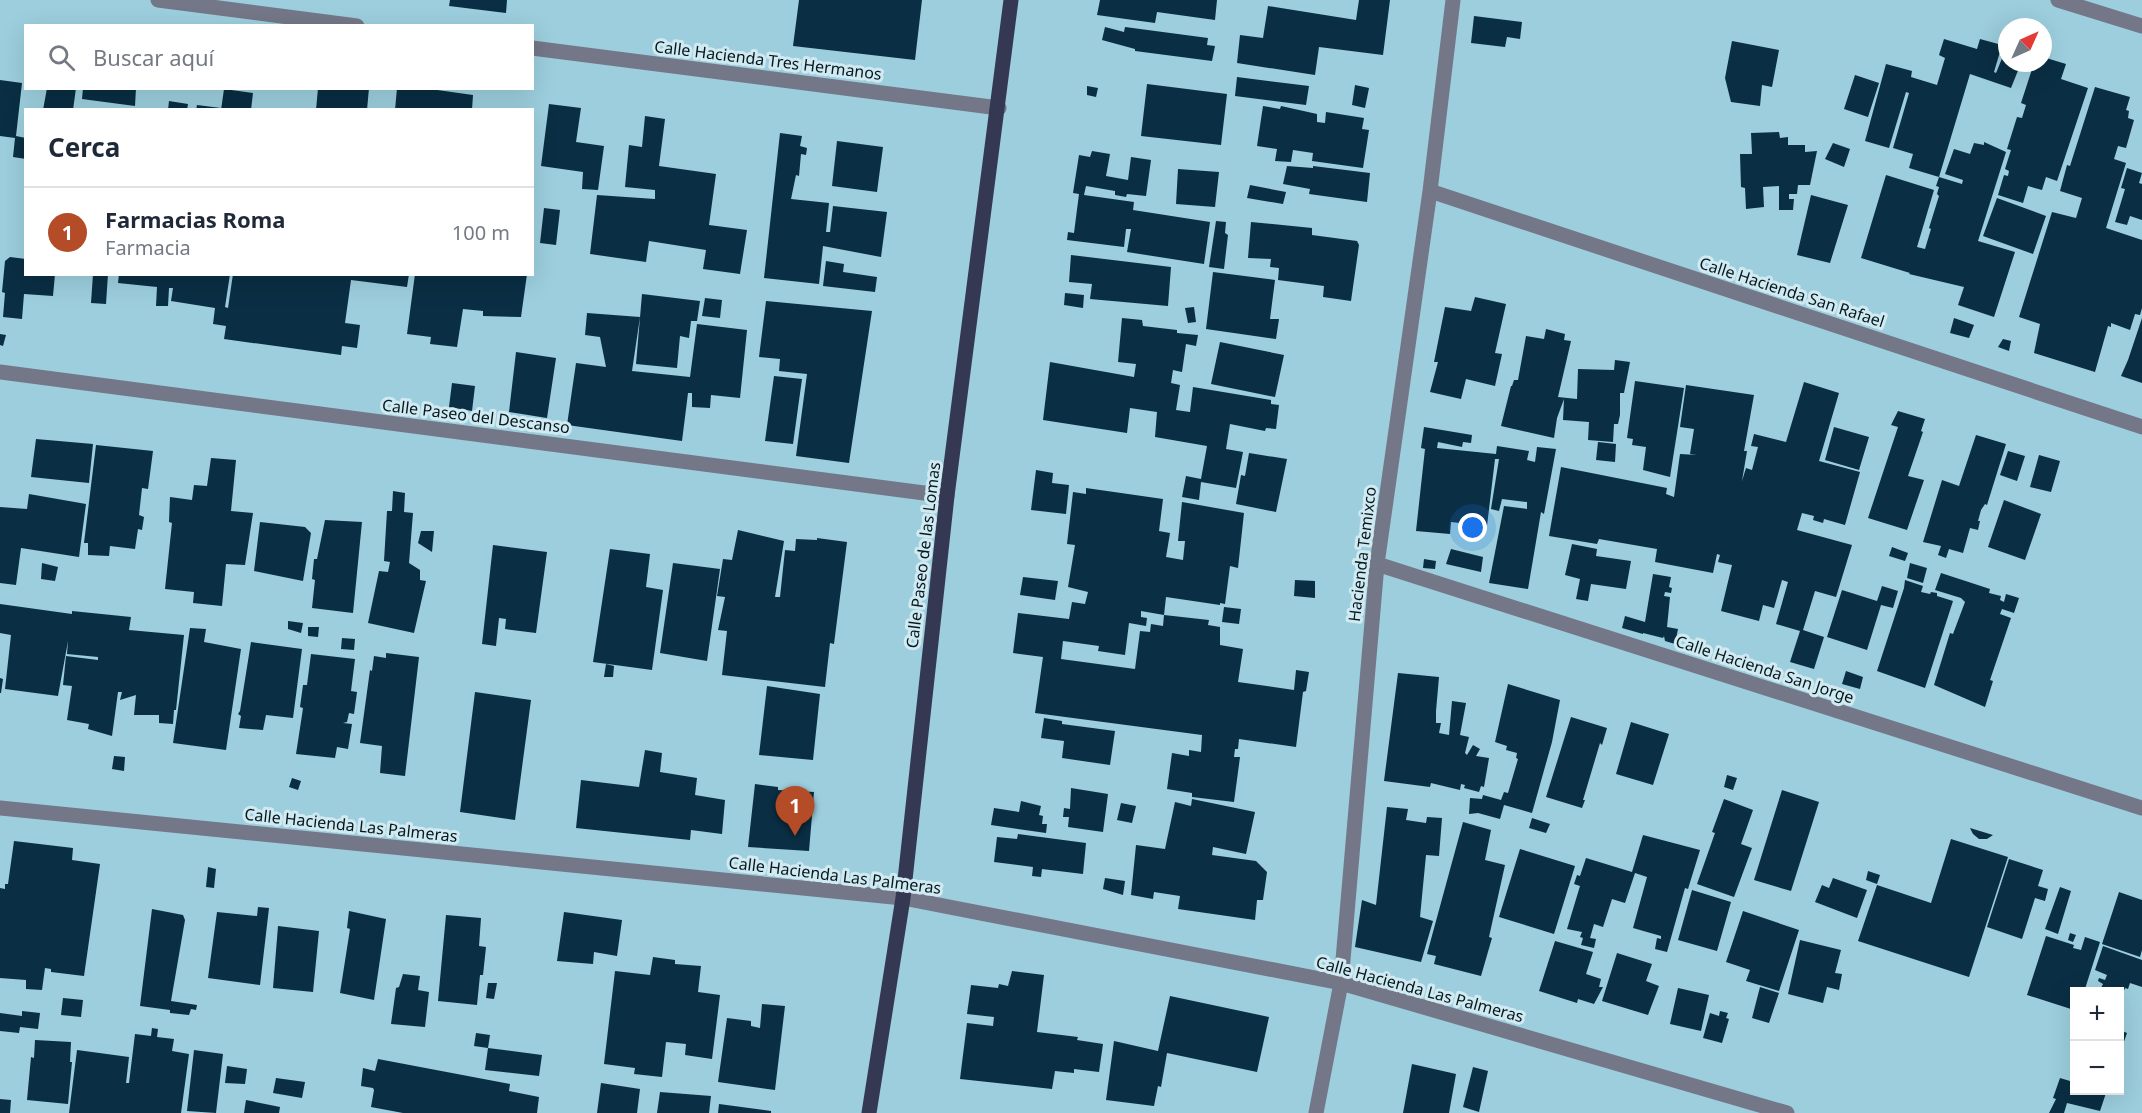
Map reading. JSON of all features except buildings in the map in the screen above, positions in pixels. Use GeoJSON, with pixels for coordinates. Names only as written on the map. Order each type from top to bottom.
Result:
{"type":"FeatureCollection","features":[{"type":"Feature","properties":{"kind":"main road","name":"Calle Paseo de las Lomas"},"geometry":{"type":"LineString","coordinates":[[869,1113],[903,898],[947,496],[999,108],[1011,0]]}},
{"type":"Feature","properties":{"kind":"street"},"geometry":{"type":"LineString","coordinates":[[158,0],[342,24]]}},
{"type":"Feature","properties":{"kind":"street","name":"Hacienda Temixco"},"geometry":{"type":"LineString","coordinates":[[1316,1113],[1341,983],[1377,564],[1430,191],[1453,0]]}},
{"type":"Feature","properties":{"kind":"street"},"geometry":{"type":"LineString","coordinates":[[2058,0],[2142,26]]}},
{"type":"Feature","properties":{"kind":"street","name":"Calle Hacienda Tres Hermanos"},"geometry":{"type":"LineString","coordinates":[[534,48],[999,108]]}},
{"type":"Feature","properties":{"kind":"street","name":"Calle Hacienda San Rafael"},"geometry":{"type":"LineString","coordinates":[[1430,191],[2142,427]]}},
{"type":"Feature","properties":{"kind":"street","name":"Calle Paseo del Descanso"},"geometry":{"type":"LineString","coordinates":[[0,372],[947,496]]}},
{"type":"Feature","properties":{"kind":"street","name":"Calle Hacienda San Jorge"},"geometry":{"type":"LineString","coordinates":[[1377,564],[2142,808]]}},
{"type":"Feature","properties":{"kind":"street","name":"Calle Hacienda Las Palmeras"},"geometry":{"type":"LineString","coordinates":[[0,808],[903,898],[1341,983],[1787,1113]]}},
{"type":"Feature","properties":{"kind":"place","name":"Farmacias Roma"},"geometry":{"type":"Point","coordinates":[795,836]}}]}
